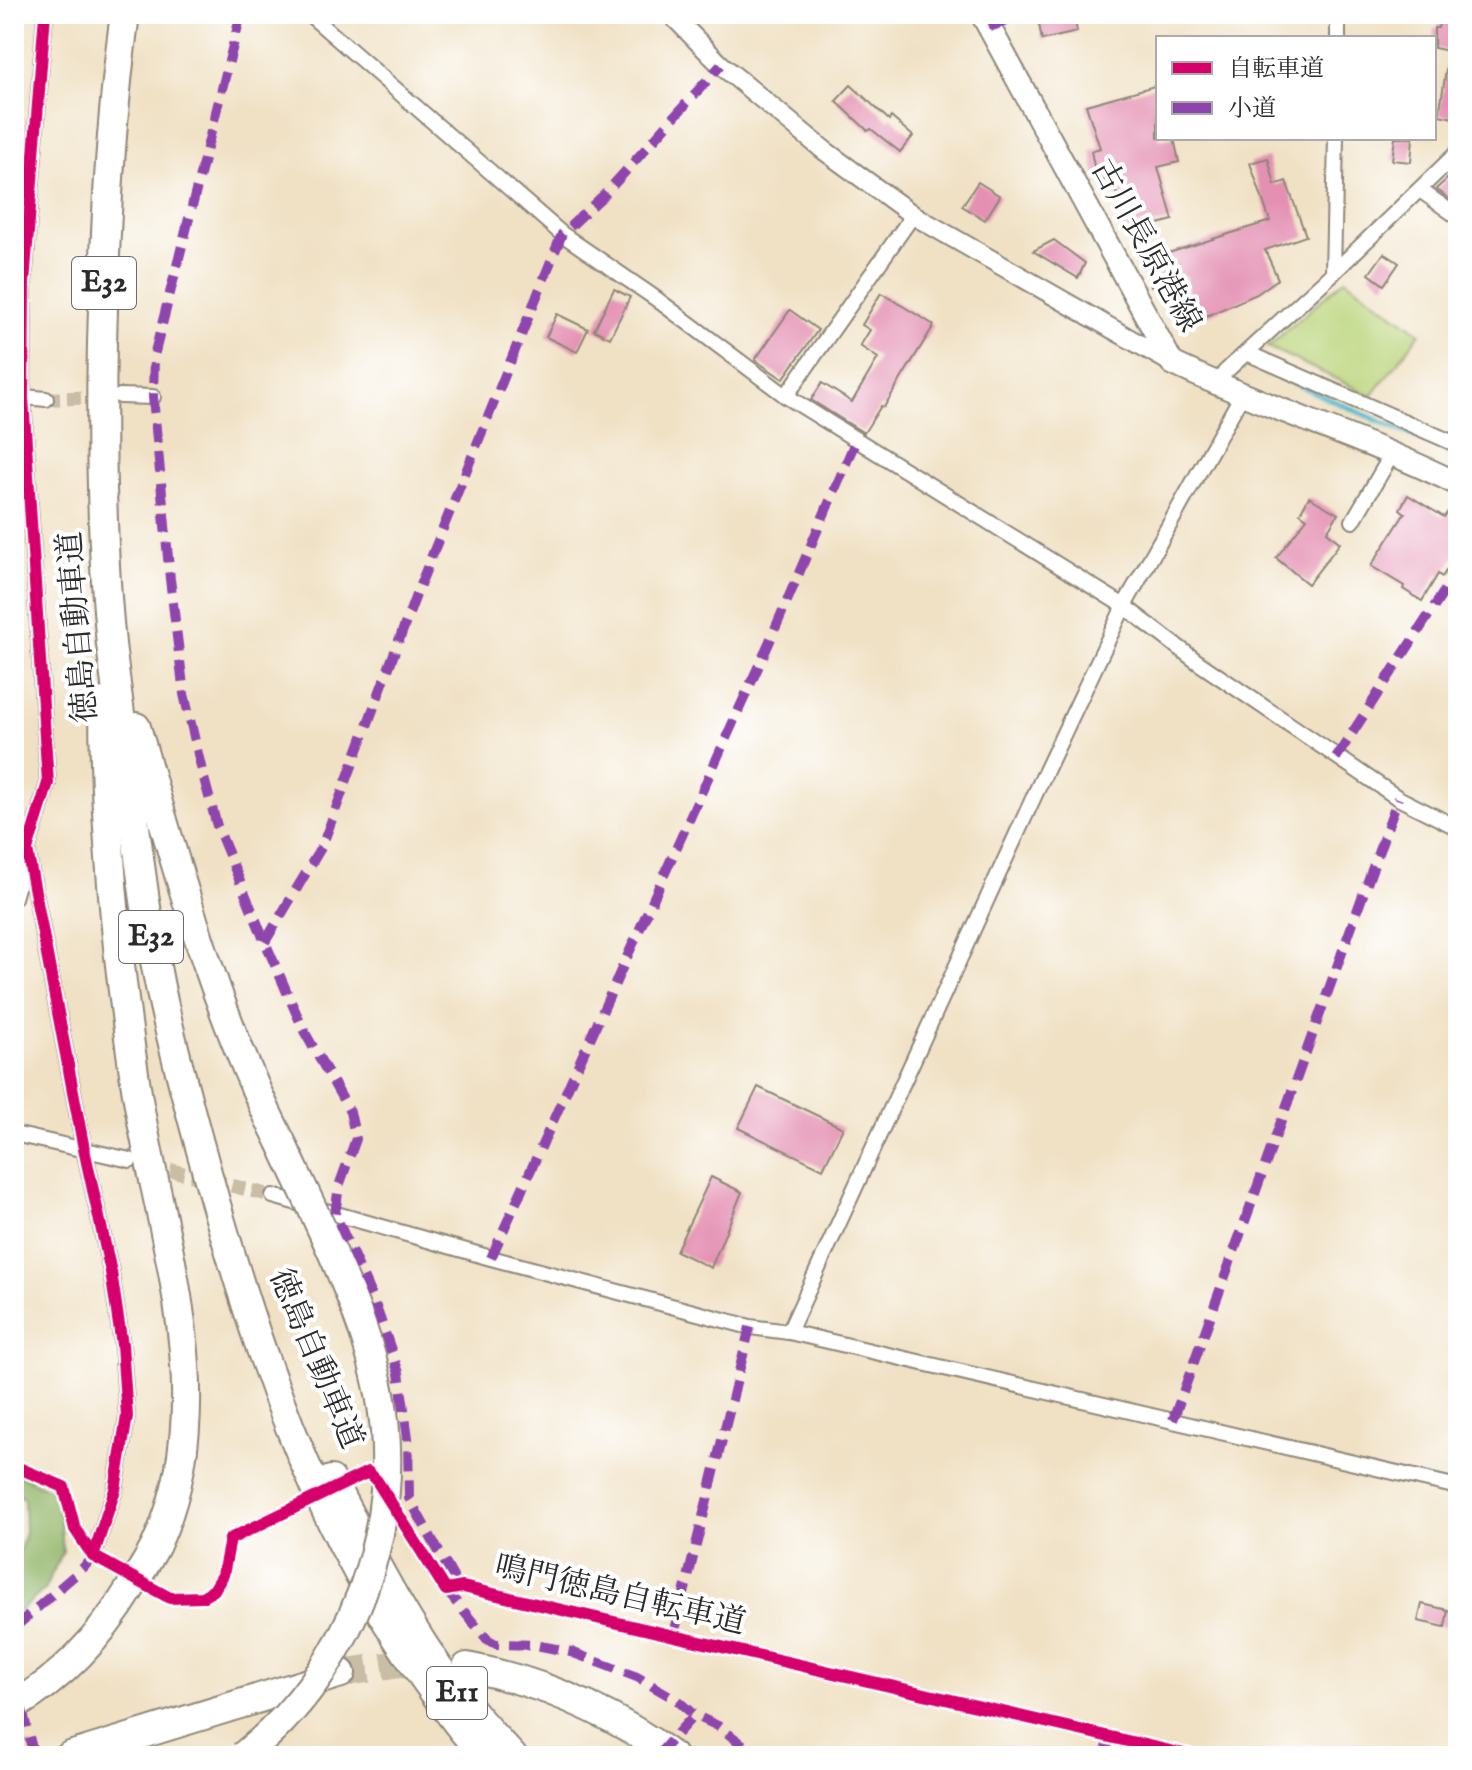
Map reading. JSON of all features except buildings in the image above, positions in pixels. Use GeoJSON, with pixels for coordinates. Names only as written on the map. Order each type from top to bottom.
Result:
{"type":"FeatureCollection","features":[{"type":"Feature","properties":{"kind":"highway","name":"徳島自動車道"},"geometry":{"type":"LineString","coordinates":[[125,14],[115,89],[104,277],[100,432],[105,552],[111,642],[145,908],[180,1075],[247,1312],[289,1431],[341,1545],[401,1629],[512,1756]]}},
{"type":"Feature","properties":{"kind":"highway"},"geometry":{"type":"LineString","coordinates":[[14,1706],[64,1669],[91,1643],[126,1595],[166,1519],[182,1460],[185,1427],[186,1363],[136,1087],[109,857],[104,743],[105,552]]}},
{"type":"Feature","properties":{"kind":"highway"},"geometry":{"type":"LineString","coordinates":[[111,642],[203,954],[262,1106],[336,1262],[376,1376],[384,1422],[385,1502],[374,1558],[348,1626],[305,1697],[243,1756]]}},
{"type":"Feature","properties":{"kind":"highway","name":"徳島自動車道"},"geometry":{"type":"LineString","coordinates":[[401,1629],[437,1698],[484,1756]]}},
{"type":"Feature","properties":{"kind":"highway"},"geometry":{"type":"LineString","coordinates":[[467,1667],[557,1691],[616,1719],[672,1756]]}},
{"type":"Feature","properties":{"kind":"highway"},"geometry":{"type":"LineString","coordinates":[[70,1756],[341,1673]]}},
{"type":"Feature","properties":{"kind":"main road","name":"古川長原港線"},"geometry":{"type":"LineString","coordinates":[[982,14],[1172,363],[1217,385],[1392,454],[1458,484]]}},
{"type":"Feature","properties":{"kind":"street"},"geometry":{"type":"LineString","coordinates":[[14,898],[48,783],[18,397],[45,14]]}},
{"type":"Feature","properties":{"kind":"street"},"geometry":{"type":"LineString","coordinates":[[309,14],[562,234],[655,298],[786,396],[1124,606],[1199,663],[1398,798],[1458,828]]}},
{"type":"Feature","properties":{"kind":"street"},"geometry":{"type":"LineString","coordinates":[[671,14],[721,65],[825,151],[913,215],[1172,363]]}},
{"type":"Feature","properties":{"kind":"street"},"geometry":{"type":"LineString","coordinates":[[1338,36],[1338,25],[1343,14]]}},
{"type":"Feature","properties":{"kind":"street"},"geometry":{"type":"LineString","coordinates":[[1333,273],[1336,140]]}},
{"type":"Feature","properties":{"kind":"street"},"geometry":{"type":"LineString","coordinates":[[1217,385],[1225,372],[1458,152]]}},
{"type":"Feature","properties":{"kind":"street"},"geometry":{"type":"LineString","coordinates":[[1420,190],[1458,217]]}},
{"type":"Feature","properties":{"kind":"street"},"geometry":{"type":"LineString","coordinates":[[786,396],[913,215]]}},
{"type":"Feature","properties":{"kind":"street"},"geometry":{"type":"LineString","coordinates":[[1247,353],[1458,445]]}},
{"type":"Feature","properties":{"kind":"street"},"geometry":{"type":"LineString","coordinates":[[789,1332],[1029,806],[1124,606],[1242,395]]}},
{"type":"Feature","properties":{"kind":"street"},"geometry":{"type":"LineString","coordinates":[[120,396],[153,397]]}},
{"type":"Feature","properties":{"kind":"street"},"geometry":{"type":"LineString","coordinates":[[18,397],[46,399]]}},
{"type":"Feature","properties":{"kind":"street"},"geometry":{"type":"LineString","coordinates":[[1353,521],[1392,454]]}},
{"type":"Feature","properties":{"kind":"street"},"geometry":{"type":"LineString","coordinates":[[27,850],[122,1345],[127,1416],[115,1490],[93,1556]]}},
{"type":"Feature","properties":{"kind":"street"},"geometry":{"type":"LineString","coordinates":[[14,1134],[130,1160]]}},
{"type":"Feature","properties":{"kind":"street"},"geometry":{"type":"LineString","coordinates":[[273,1196],[750,1327],[789,1332],[1458,1487]]}},
{"type":"Feature","properties":{"kind":"green space"},"geometry":{"type":"Polygon","coordinates":[[[1345,279],[1420,333],[1372,396],[1268,347],[1345,279]]]}},
{"type":"Feature","properties":{"kind":"green space"},"geometry":{"type":"Polygon","coordinates":[[[14,1472],[58,1494],[63,1551],[44,1590],[14,1616],[14,1573],[25,1532],[24,1498],[14,1493],[14,1472]]]}},
{"type":"Feature","properties":{"kind":"waterway"},"geometry":{"type":"LineString","coordinates":[[1250,364],[1458,456]]}},
{"type":"Feature","properties":{"kind":"tunnel"},"geometry":{"type":"LineString","coordinates":[[46,399],[105,397]]}},
{"type":"Feature","properties":{"kind":"tunnel"},"geometry":{"type":"LineString","coordinates":[[150,1165],[273,1196]]}},
{"type":"Feature","properties":{"kind":"tunnel"},"geometry":{"type":"LineString","coordinates":[[341,1673],[400,1664],[435,1665]]}},
{"type":"Feature","properties":{"kind":"marked path"},"geometry":{"type":"LineString","coordinates":[[241,14],[154,356],[153,397],[170,579],[184,694],[217,826],[304,1031],[350,1112],[356,1139],[339,1186],[335,1214],[375,1304],[399,1373],[408,1438],[409,1498],[453,1577],[446,1590],[487,1639],[496,1644],[536,1645],[571,1652],[637,1677],[677,1700],[694,1715],[718,1726],[758,1756]]}},
{"type":"Feature","properties":{"kind":"marked path"},"geometry":{"type":"LineString","coordinates":[[989,27],[1024,15]]}},
{"type":"Feature","properties":{"kind":"marked path"},"geometry":{"type":"LineString","coordinates":[[265,942],[322,846],[416,595],[562,234],[605,194],[721,65]]}},
{"type":"Feature","properties":{"kind":"marked path"},"geometry":{"type":"LineString","coordinates":[[491,1258],[769,643],[856,440]]}},
{"type":"Feature","properties":{"kind":"marked path"},"geometry":{"type":"LineString","coordinates":[[1336,758],[1458,570]]}},
{"type":"Feature","properties":{"kind":"marked path"},"geometry":{"type":"LineString","coordinates":[[1173,1420],[1398,798]]}},
{"type":"Feature","properties":{"kind":"marked path"},"geometry":{"type":"LineString","coordinates":[[674,1634],[750,1327]]}},
{"type":"Feature","properties":{"kind":"marked path"},"geometry":{"type":"LineString","coordinates":[[14,1628],[93,1556]]}},
{"type":"Feature","properties":{"kind":"marked path"},"geometry":{"type":"LineString","coordinates":[[14,1679],[34,1756]]}},
{"type":"Feature","properties":{"kind":"marked path"},"geometry":{"type":"LineString","coordinates":[[657,1756],[694,1715]]}},
{"type":"Feature","properties":{"kind":"marked path"},"geometry":{"type":"LineString","coordinates":[[1105,1756],[1110,1737]]}},
{"type":"Feature","properties":{"kind":"cycle path"},"geometry":{"type":"LineString","coordinates":[[45,14],[24,283],[23,398],[48,783],[27,850],[84,1149],[111,1272],[122,1345],[127,1416],[115,1490],[93,1556]]}},
{"type":"Feature","properties":{"kind":"cycle path","name":"鳴門徳島自転車道"},"geometry":{"type":"LineString","coordinates":[[14,1466],[64,1487],[75,1529],[93,1556],[170,1598],[202,1597],[214,1590],[223,1575],[230,1539],[368,1472],[377,1481],[446,1590],[463,1587],[1192,1756]]}}]}
